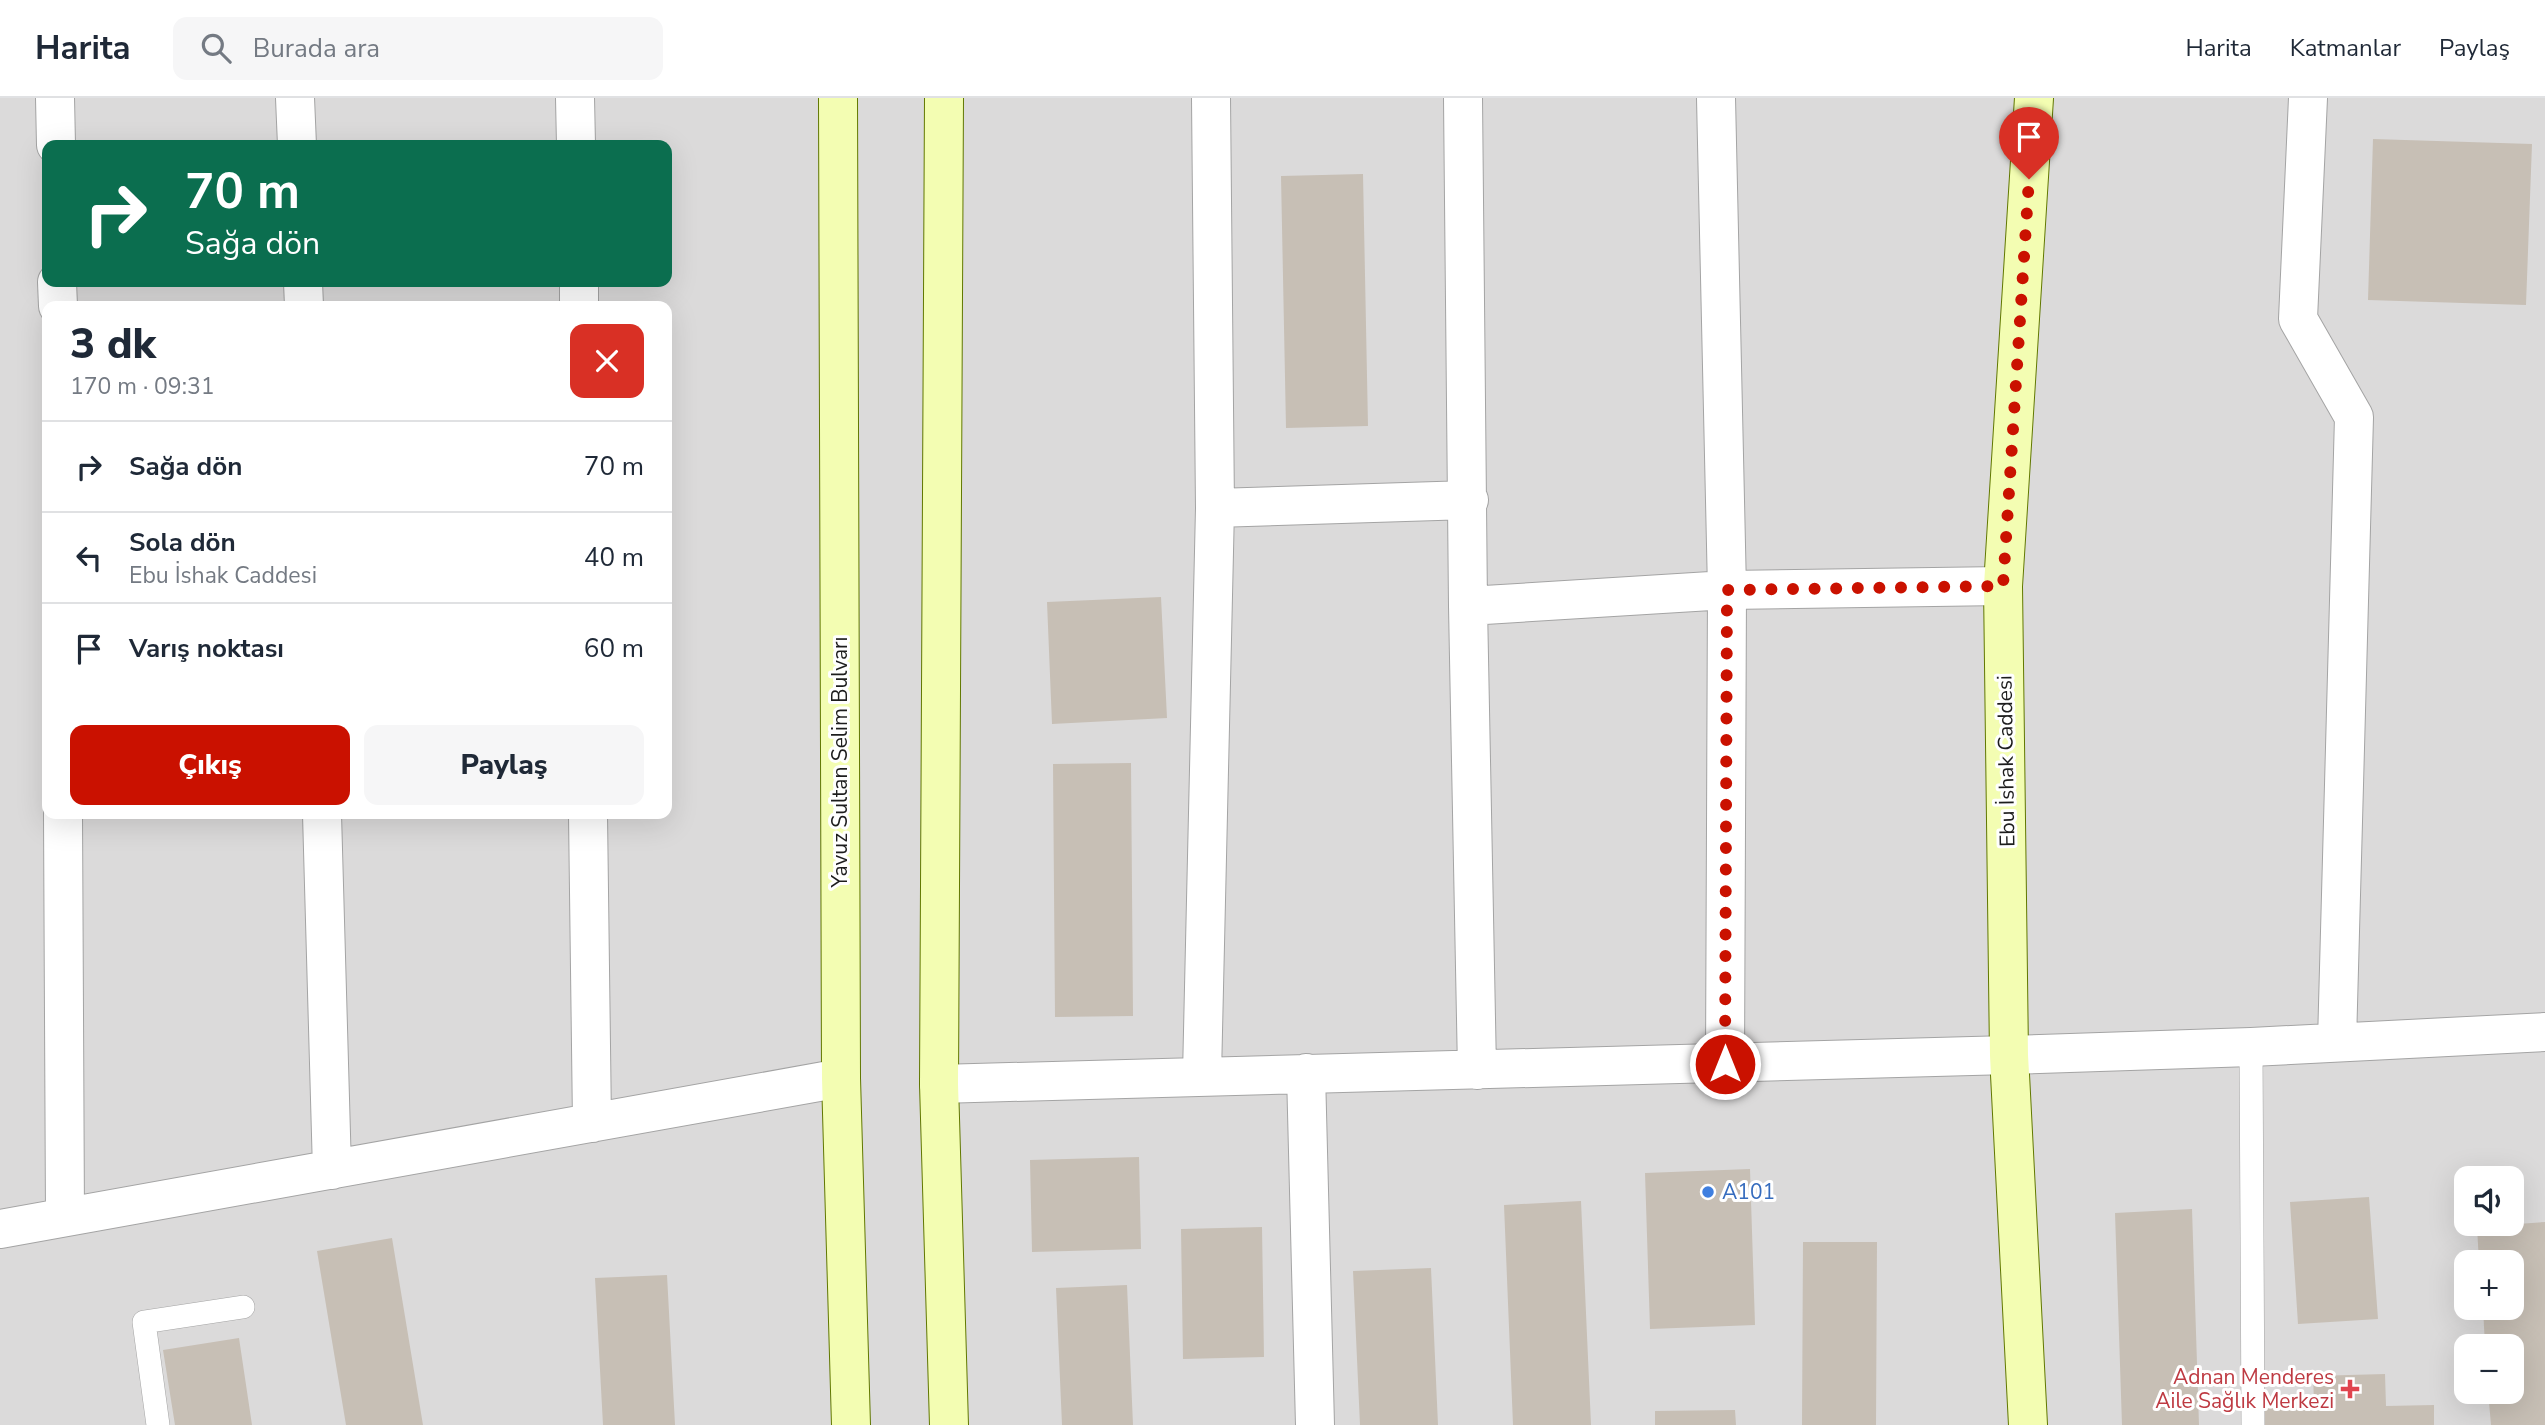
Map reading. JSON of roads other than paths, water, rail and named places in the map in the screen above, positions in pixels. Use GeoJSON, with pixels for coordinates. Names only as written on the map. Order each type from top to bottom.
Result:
{"type":"FeatureCollection","features":[{"type":"Feature","properties":{"kind":"main road","name":"Yavuz Sultan Selim Bulvarı"},"geometry":{"type":"LineString","coordinates":[[838,98],[841,1078],[851,1425]]}},
{"type":"Feature","properties":{"kind":"main road"},"geometry":{"type":"LineString","coordinates":[[944,98],[939,1084],[948,1425]]}},
{"type":"Feature","properties":{"kind":"main road","name":"Ebu İshak Caddesi"},"geometry":{"type":"LineString","coordinates":[[2028,1425],[2009,1055],[2003,586],[2034,98]]}},
{"type":"Feature","properties":{"kind":"street"},"geometry":{"type":"LineString","coordinates":[[55,98],[55,140]]}},
{"type":"Feature","properties":{"kind":"street"},"geometry":{"type":"LineString","coordinates":[[295,98],[297,140]]}},
{"type":"Feature","properties":{"kind":"street"},"geometry":{"type":"LineString","coordinates":[[575,98],[576,140]]}},
{"type":"Feature","properties":{"kind":"street"},"geometry":{"type":"LineString","coordinates":[[1202,1075],[1215,508],[1211,98]]}},
{"type":"Feature","properties":{"kind":"street"},"geometry":{"type":"LineString","coordinates":[[1463,98],[1468,606],[1477,1070]]}},
{"type":"Feature","properties":{"kind":"street"},"geometry":{"type":"LineString","coordinates":[[1716,98],[1727,590],[1725,1064]]}},
{"type":"Feature","properties":{"kind":"street"},"geometry":{"type":"LineString","coordinates":[[2308,98],[2298,319],[2354,416],[2337,1042]]}},
{"type":"Feature","properties":{"kind":"street"},"geometry":{"type":"LineString","coordinates":[[1215,508],[1469,500]]}},
{"type":"Feature","properties":{"kind":"street"},"geometry":{"type":"LineString","coordinates":[[1468,606],[1727,590],[2003,586]]}},
{"type":"Feature","properties":{"kind":"street"},"geometry":{"type":"LineString","coordinates":[[63,819],[65,1217]]}},
{"type":"Feature","properties":{"kind":"street"},"geometry":{"type":"LineString","coordinates":[[322,819],[332,1170]]}},
{"type":"Feature","properties":{"kind":"street"},"geometry":{"type":"LineString","coordinates":[[588,819],[592,1122]]}},
{"type":"Feature","properties":{"kind":"street"},"geometry":{"type":"LineString","coordinates":[[939,1084],[2009,1055],[2251,1047],[2545,1032]]}},
{"type":"Feature","properties":{"kind":"street"},"geometry":{"type":"LineString","coordinates":[[1306,1073],[1315,1425]]}},
{"type":"Feature","properties":{"kind":"street"},"geometry":{"type":"LineString","coordinates":[[0,1229],[841,1078]]}},
{"type":"Feature","properties":{"kind":"lane"},"geometry":{"type":"LineString","coordinates":[[2251,1047],[2253,1425]]}},
{"type":"Feature","properties":{"kind":"lane"},"geometry":{"type":"LineString","coordinates":[[158,1425],[144,1322],[243,1307]]}},
{"type":"Feature","properties":{"kind":"place","name":"A101"},"geometry":{"type":"Point","coordinates":[1708,1192]}},
{"type":"Feature","properties":{"kind":"place","name":"Adnan Menderes Aile Sağlık Merkezi"},"geometry":{"type":"Point","coordinates":[2350,1389]}}]}
